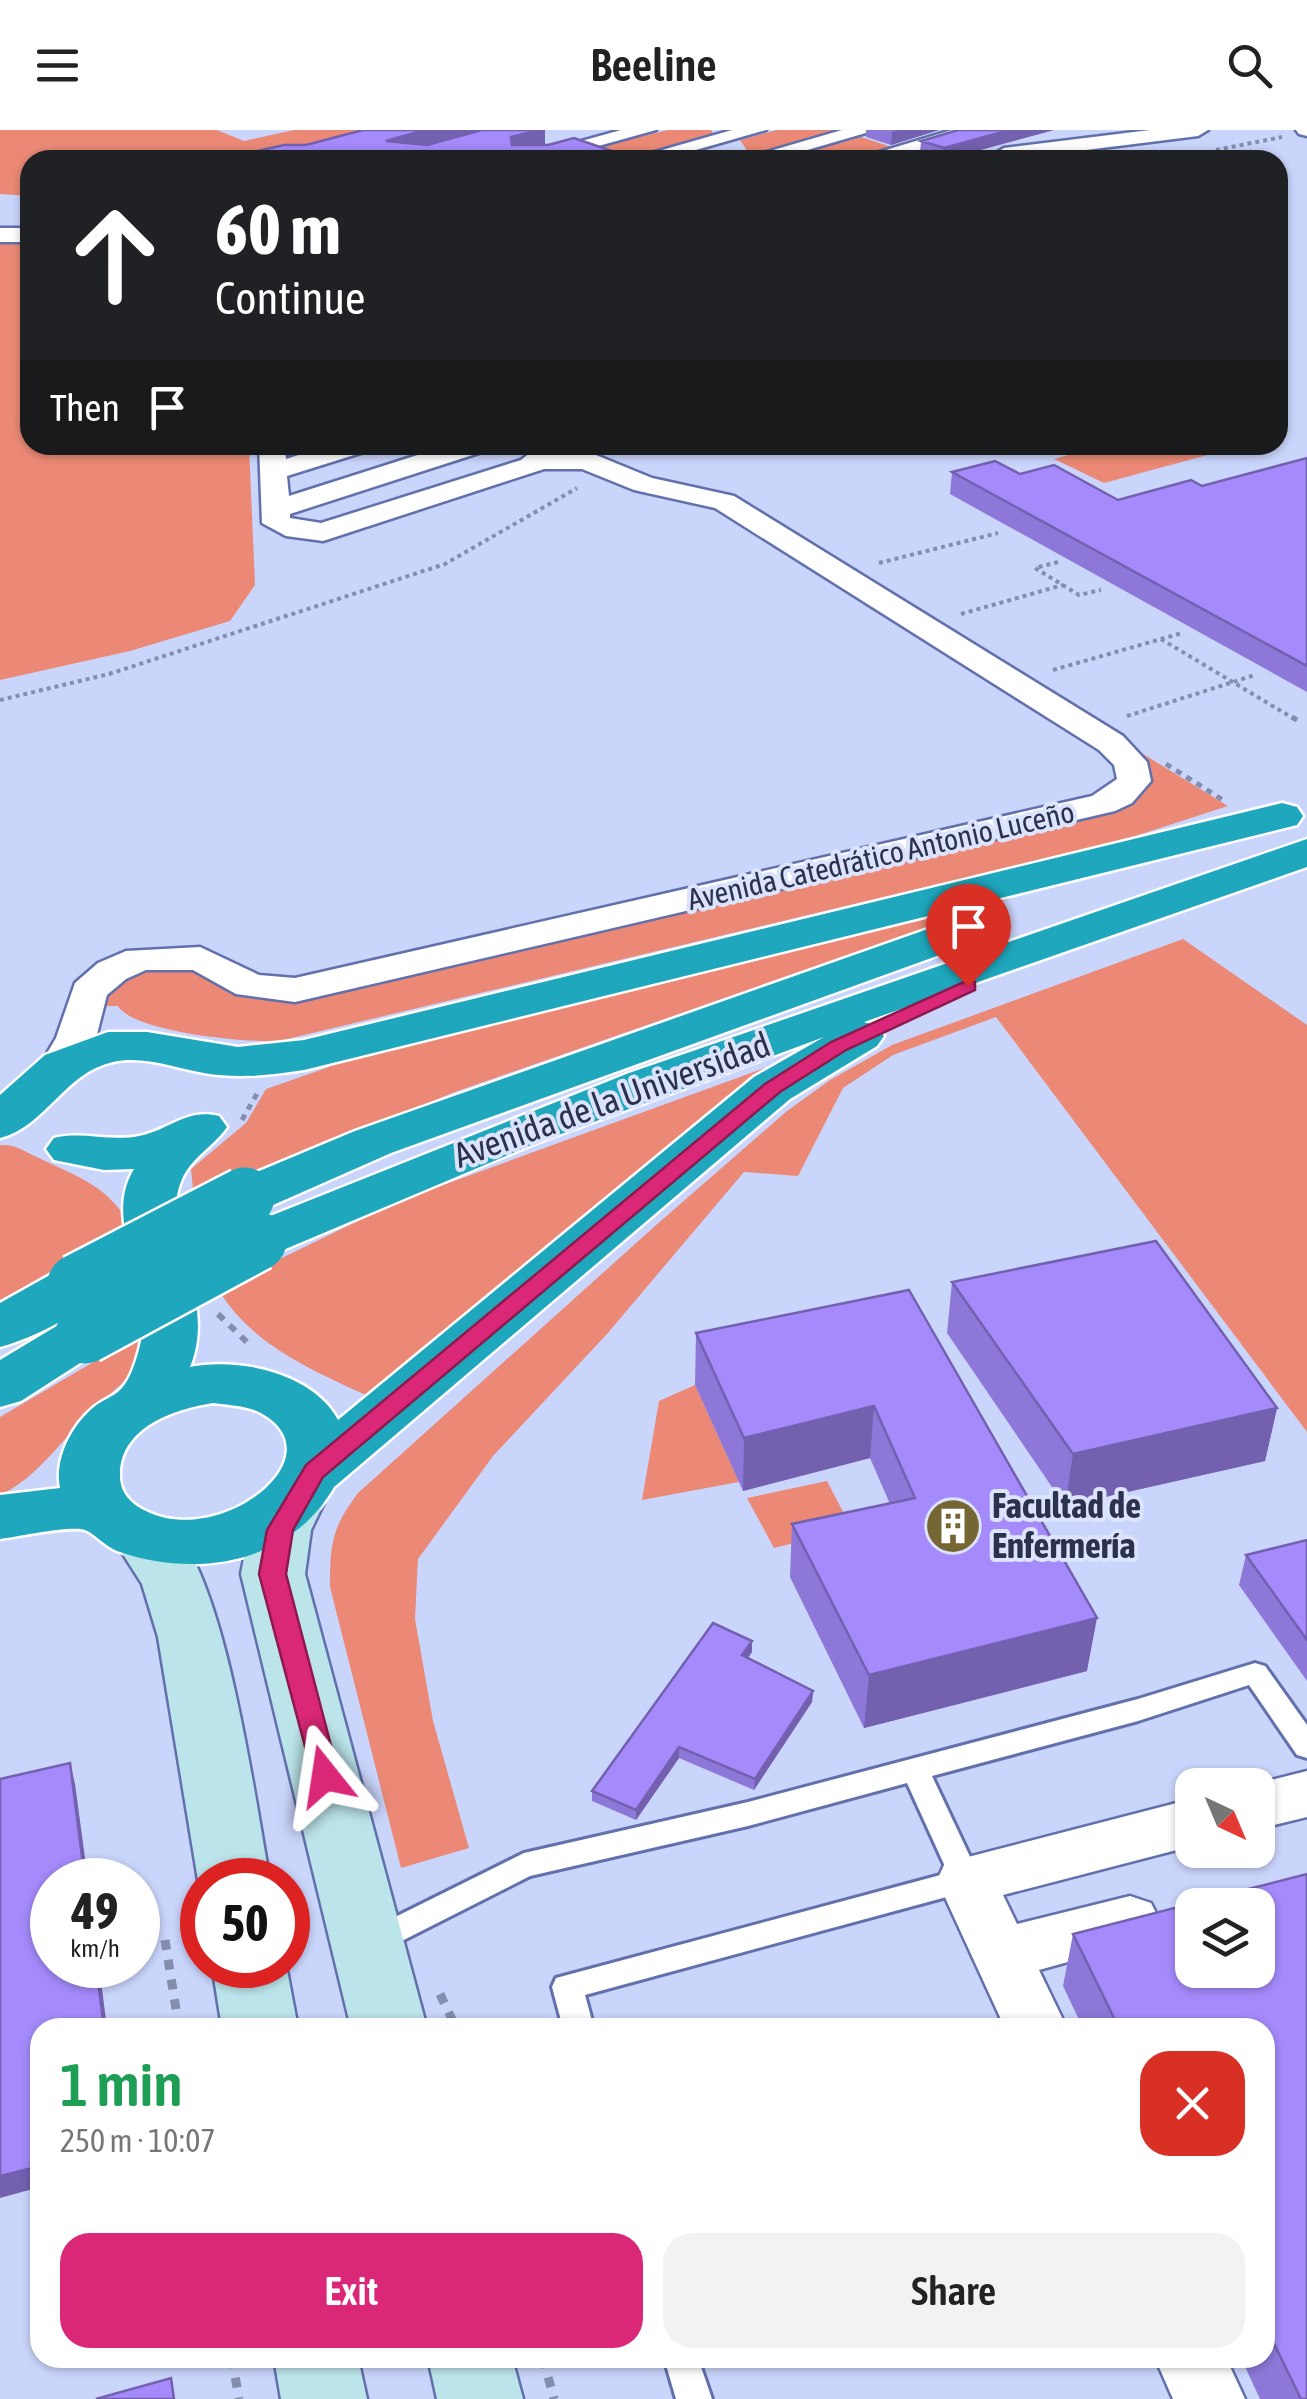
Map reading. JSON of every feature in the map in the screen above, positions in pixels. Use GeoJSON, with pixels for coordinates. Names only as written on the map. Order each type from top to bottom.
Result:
{"type":"FeatureCollection","features":[{"type":"Feature","properties":{"kind":"highway","name":"Avenida de la Universidad"},"geometry":{"type":"LineString","coordinates":[[251,1219],[388,1182],[609,1098],[1056,942],[1299,826]]}},
{"type":"Feature","properties":{"kind":"highway","name":"Avenida de la Universidad"},"geometry":{"type":"LineString","coordinates":[[0,1328],[81,1309],[251,1219],[373,1142],[1299,826]]}},
{"type":"Feature","properties":{"kind":"highway"},"geometry":{"type":"LineString","coordinates":[[0,1123],[51,1076],[104,1050],[170,1049],[261,1062],[304,1055],[1299,826]]}},
{"type":"Feature","properties":{"kind":"highway"},"geometry":{"type":"LineString","coordinates":[[0,1517],[121,1521],[176,1543],[224,1539],[267,1523],[304,1487],[772,1088],[838,1046],[1056,942]]}},
{"type":"Feature","properties":{"kind":"highway"},"geometry":{"type":"LineString","coordinates":[[145,1198],[167,1154],[200,1127],[220,1104],[222,1086],[211,1066],[170,1049]]}},
{"type":"Feature","properties":{"kind":"highway"},"geometry":{"type":"LineString","coordinates":[[51,1076],[34,1108],[35,1119],[45,1134],[104,1164],[145,1198],[173,1319],[156,1380],[142,1403]]}},
{"type":"Feature","properties":{"kind":"highway"},"geometry":{"type":"LineString","coordinates":[[72,1149],[130,1154],[169,1144],[200,1127]]}},
{"type":"Feature","properties":{"kind":"highway","name":"Avenida de la Universidad"},"geometry":{"type":"LineString","coordinates":[[0,1388],[81,1309]]}},
{"type":"Feature","properties":{"kind":"highway"},"geometry":{"type":"LineString","coordinates":[[173,1319],[239,1385]]}},
{"type":"Feature","properties":{"kind":"highway"},"geometry":{"type":"LineString","coordinates":[[121,1521],[90,1483],[94,1451],[109,1428],[142,1403],[189,1386],[239,1385],[279,1396],[302,1412],[318,1443],[304,1487]]}},
{"type":"Feature","properties":{"kind":"main road"},"geometry":{"type":"LineString","coordinates":[[304,1487],[280,1530],[272,1574],[387,2018]]}},
{"type":"Feature","properties":{"kind":"main road"},"geometry":{"type":"LineString","coordinates":[[121,1521],[172,1579],[191,1637],[230,1858]]}},
{"type":"Feature","properties":{"kind":"main road"},"geometry":{"type":"LineString","coordinates":[[253,1988],[258,2018]]}},
{"type":"Feature","properties":{"kind":"main road"},"geometry":{"type":"LineString","coordinates":[[318,2368],[324,2399]]}},
{"type":"Feature","properties":{"kind":"main road"},"geometry":{"type":"LineString","coordinates":[[472,2368],[480,2399]]}},
{"type":"Feature","properties":{"kind":"street"},"geometry":{"type":"LineString","coordinates":[[564,150],[646,130]]}},
{"type":"Feature","properties":{"kind":"street"},"geometry":{"type":"LineString","coordinates":[[670,150],[724,134],[756,130]]}},
{"type":"Feature","properties":{"kind":"street"},"geometry":{"type":"LineString","coordinates":[[788,150],[866,130]]}},
{"type":"Feature","properties":{"kind":"street"},"geometry":{"type":"LineString","coordinates":[[900,150],[975,130]]}},
{"type":"Feature","properties":{"kind":"street"},"geometry":{"type":"LineString","coordinates":[[1108,130],[1132,138]]}},
{"type":"Feature","properties":{"kind":"street"},"geometry":{"type":"LineString","coordinates":[[1023,150],[1078,136],[1132,138],[1198,130]]}},
{"type":"Feature","properties":{"kind":"street"},"geometry":{"type":"LineString","coordinates":[[272,458],[272,510],[445,455]]}},
{"type":"Feature","properties":{"kind":"street","name":"Avenida Catedrático Antonio Luceño"},"geometry":{"type":"LineString","coordinates":[[51,1076],[84,1018],[88,991],[112,971],[140,959],[200,958],[250,986],[295,990],[1063,814],[1103,804],[1129,790],[1134,781],[1130,762],[1110,743],[724,502],[601,477],[563,482],[544,465],[323,532],[276,523],[272,510]]}},
{"type":"Feature","properties":{"kind":"street"},"geometry":{"type":"LineString","coordinates":[[84,1018],[170,1049]]}},
{"type":"Feature","properties":{"kind":"street"},"geometry":{"type":"LineString","coordinates":[[1275,1802],[1307,1794]]}},
{"type":"Feature","properties":{"kind":"street"},"geometry":{"type":"LineString","coordinates":[[1031,2018],[966,1880],[1175,1827]]}},
{"type":"Feature","properties":{"kind":"street"},"geometry":{"type":"LineString","coordinates":[[1002,1954],[1173,1910]]}},
{"type":"Feature","properties":{"kind":"street"},"geometry":{"type":"LineString","coordinates":[[1195,2368],[1210,2399]]}},
{"type":"Feature","properties":{"kind":"lane"},"geometry":{"type":"LineString","coordinates":[[369,1945],[524,1866],[916,1770],[1254,1673],[1307,1747]]}},
{"type":"Feature","properties":{"kind":"lane"},"geometry":{"type":"LineString","coordinates":[[576,2018],[566,1987],[966,1880],[916,1770]]}},
{"type":"Feature","properties":{"kind":"lane"},"geometry":{"type":"LineString","coordinates":[[684,2368],[694,2399]]}},
{"type":"Feature","properties":{"kind":"path"},"geometry":{"type":"LineString","coordinates":[[1218,150],[1301,132]]}},
{"type":"Feature","properties":{"kind":"path"},"geometry":{"type":"LineString","coordinates":[[0,700],[127,669],[445,564],[490,542],[554,500]]}},
{"type":"Feature","properties":{"kind":"path"},"geometry":{"type":"LineString","coordinates":[[878,563],[998,533]]}},
{"type":"Feature","properties":{"kind":"path"},"geometry":{"type":"LineString","coordinates":[[1058,562],[1035,568],[1079,595],[1102,590]]}},
{"type":"Feature","properties":{"kind":"path"},"geometry":{"type":"LineString","coordinates":[[961,614],[1064,586]]}},
{"type":"Feature","properties":{"kind":"path"},"geometry":{"type":"LineString","coordinates":[[1052,670],[1182,633]]}},
{"type":"Feature","properties":{"kind":"path"},"geometry":{"type":"LineString","coordinates":[[1161,639],[1302,723]]}},
{"type":"Feature","properties":{"kind":"path"},"geometry":{"type":"LineString","coordinates":[[1127,716],[1255,675]]}},
{"type":"Feature","properties":{"kind":"path"},"geometry":{"type":"LineString","coordinates":[[165,1940],[177,2018]]}},
{"type":"Feature","properties":{"kind":"path"},"geometry":{"type":"LineString","coordinates":[[234,2368],[239,2399]]}},
{"type":"Feature","properties":{"kind":"path"},"geometry":{"type":"LineString","coordinates":[[546,2368],[554,2399]]}},
{"type":"Feature","properties":{"kind":"shaded area"},"geometry":{"type":"Polygon","coordinates":[[[0,130],[217,130],[244,141],[294,130],[365,130],[298,150],[20,150],[20,195],[0,194],[0,130]]]}},
{"type":"Feature","properties":{"kind":"shaded area"},"geometry":{"type":"Polygon","coordinates":[[[668,130],[711,130],[714,135],[658,150],[585,150],[668,130]]]}},
{"type":"Feature","properties":{"kind":"shaded area"},"geometry":{"type":"Polygon","coordinates":[[[777,130],[845,132],[775,150],[747,150],[740,140],[777,130]]]}},
{"type":"Feature","properties":{"kind":"shaded area"},"geometry":{"type":"Polygon","coordinates":[[[861,137],[895,148],[887,150],[811,150],[861,137]]]}},
{"type":"Feature","properties":{"kind":"shaded area"},"geometry":{"type":"Polygon","coordinates":[[[20,243],[20,455],[249,455],[255,585],[230,621],[130,651],[0,680],[0,244],[20,243]]]}},
{"type":"Feature","properties":{"kind":"shaded area"},"geometry":{"type":"Polygon","coordinates":[[[1068,455],[1208,455],[1104,483],[1054,459],[1068,455]]]}},
{"type":"Feature","properties":{"kind":"shaded area"},"geometry":{"type":"Polygon","coordinates":[[[1130,746],[1228,806],[1123,840],[279,1041],[218,1038],[167,1029],[145,1023],[118,1006],[105,1006],[104,996],[134,970],[196,969],[225,988],[263,1000],[319,997],[1118,810],[1148,787],[1145,760],[1130,746]]]}},
{"type":"Feature","properties":{"kind":"shaded area"},"geometry":{"type":"Polygon","coordinates":[[[995,899],[1009,899],[455,1092],[194,1199],[191,1169],[246,1123],[266,1089],[329,1067],[327,1062],[995,899]]]}},
{"type":"Feature","properties":{"kind":"shaded area"},"geometry":{"type":"Polygon","coordinates":[[[1183,939],[1307,1025],[1307,1432],[996,1017],[893,1055],[843,1088],[798,1176],[744,1172],[607,1334],[493,1456],[418,1559],[415,1619],[433,1721],[469,1848],[401,1868],[330,1587],[334,1537],[358,1493],[655,1226],[787,1111],[830,1080],[892,1045],[1183,939]]]}},
{"type":"Feature","properties":{"kind":"shaded area"},"geometry":{"type":"Polygon","coordinates":[[[784,1061],[381,1402],[269,1343],[233,1310],[218,1289],[399,1201],[784,1061]]]}},
{"type":"Feature","properties":{"kind":"shaded area"},"geometry":{"type":"Polygon","coordinates":[[[0,1145],[19,1148],[92,1184],[114,1202],[132,1229],[0,1300],[0,1145]]]}},
{"type":"Feature","properties":{"kind":"shaded area"},"geometry":{"type":"Polygon","coordinates":[[[146,1331],[152,1350],[136,1370],[36,1470],[0,1495],[0,1417],[146,1331]]]}},
{"type":"Feature","properties":{"kind":"shaded area"},"geometry":{"type":"Polygon","coordinates":[[[695,1385],[739,1482],[642,1500],[659,1401],[695,1385]]]}},
{"type":"Feature","properties":{"kind":"shaded area"},"geometry":{"type":"Polygon","coordinates":[[[827,1481],[852,1529],[774,1548],[747,1498],[827,1481]]]}},
{"type":"Feature","properties":{"kind":"building"},"geometry":{"type":"Polygon","coordinates":[[[363,130],[425,130],[386,141],[427,145],[482,130],[539,130],[511,137],[512,145],[548,145],[574,138],[609,150],[262,150],[306,145],[363,130]]]}},
{"type":"Feature","properties":{"kind":"building"},"geometry":{"type":"Polygon","coordinates":[[[958,130],[1010,130],[944,148],[921,141],[958,130]]]}},
{"type":"Feature","properties":{"kind":"building"},"geometry":{"type":"Polygon","coordinates":[[[1307,458],[1307,666],[952,472],[995,461],[1020,474],[1054,465],[1118,500],[1191,480],[1202,486],[1307,458]]]}},
{"type":"Feature","properties":{"kind":"building"},"geometry":{"type":"Polygon","coordinates":[[[1156,1241],[1277,1408],[1073,1454],[952,1282],[1156,1241]]]}},
{"type":"Feature","properties":{"kind":"building"},"geometry":{"type":"Polygon","coordinates":[[[909,1290],[1097,1618],[869,1675],[792,1524],[915,1498],[874,1406],[744,1438],[696,1333],[909,1290]]]}},
{"type":"Feature","properties":{"kind":"building"},"geometry":{"type":"Polygon","coordinates":[[[1307,1540],[1307,1640],[1246,1555],[1307,1540]]]}},
{"type":"Feature","properties":{"kind":"building"},"geometry":{"type":"Polygon","coordinates":[[[713,1623],[752,1641],[742,1655],[813,1691],[755,1779],[679,1747],[636,1810],[592,1791],[713,1623]]]}},
{"type":"Feature","properties":{"kind":"building"},"geometry":{"type":"Polygon","coordinates":[[[70,1763],[82,1858],[30,1858],[30,1988],[99,1988],[103,2018],[30,2018],[30,2168],[0,2176],[0,1779],[70,1763]]]}},
{"type":"Feature","properties":{"kind":"building"},"geometry":{"type":"Polygon","coordinates":[[[1307,1874],[1307,2399],[1301,2399],[1275,2346],[1275,2018],[1114,2018],[1073,1934],[1175,1908],[1175,1988],[1275,1988],[1275,1888],[1252,1888],[1307,1874]]]}},
{"type":"Feature","properties":{"kind":"building"},"geometry":{"type":"Polygon","coordinates":[[[171,2378],[174,2399],[96,2399],[171,2378]]]}},
{"type":"Feature","properties":{"kind":"place","name":"Facultad de Enfermería"},"geometry":{"type":"Point","coordinates":[953,1526]}},
{"type":"Feature","properties":{"kind":"route"},"geometry":{"type":"LineString","coordinates":[[325,1776],[272,1574],[280,1530],[314,1471],[772,1088],[838,1046],[968,986]]}}]}
